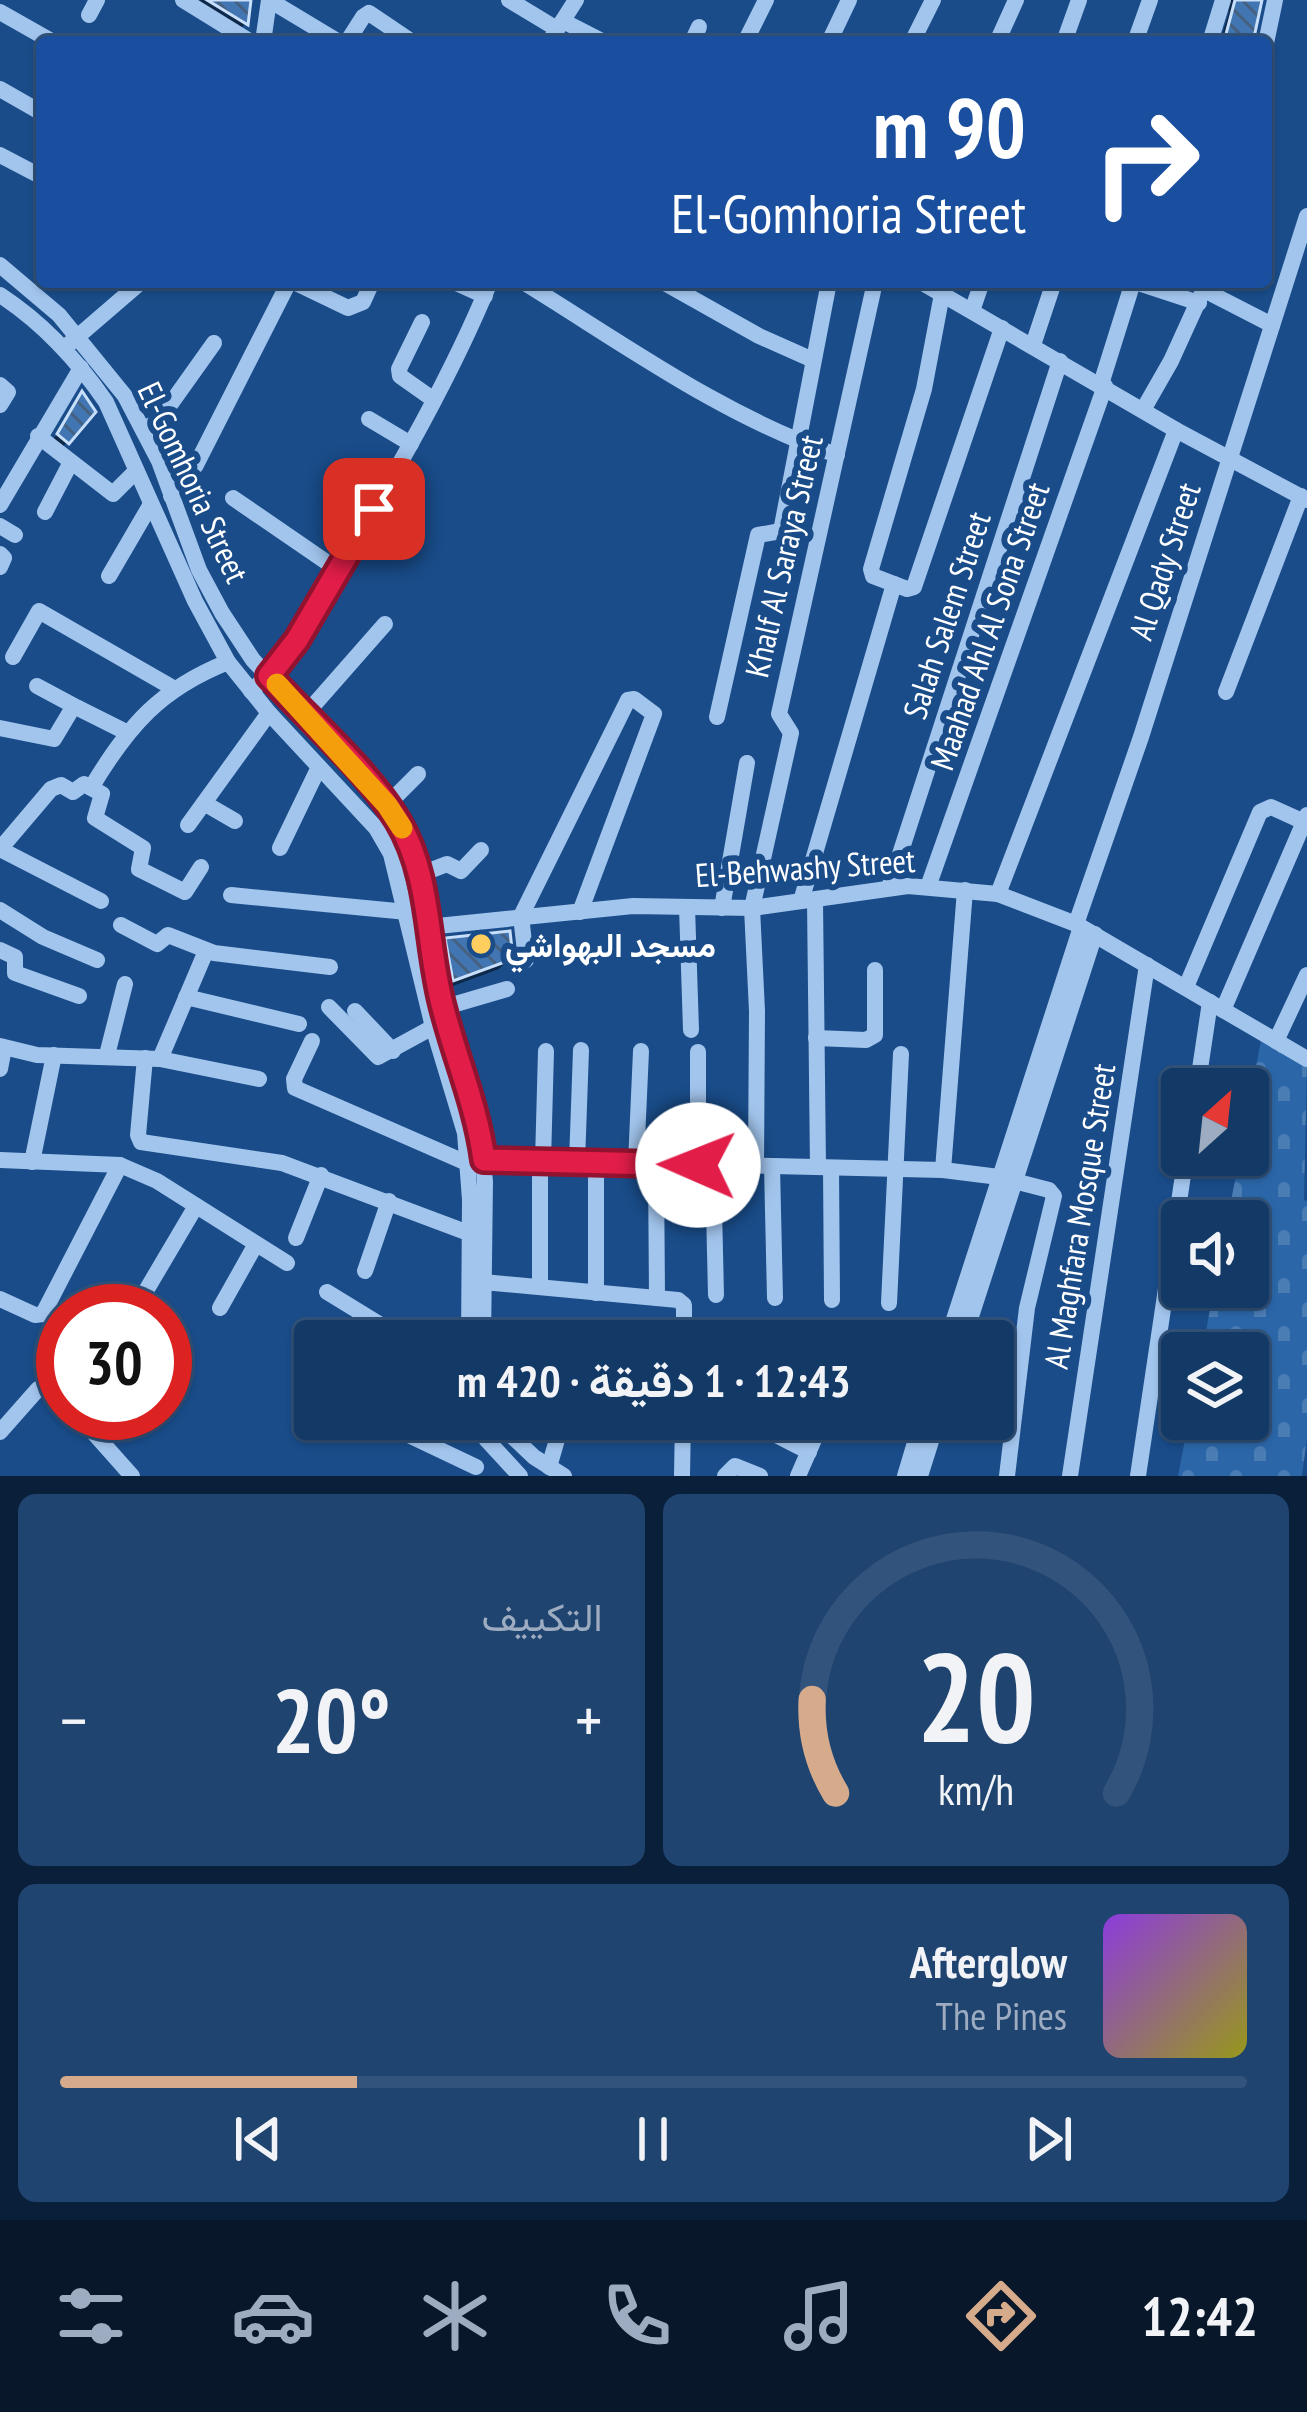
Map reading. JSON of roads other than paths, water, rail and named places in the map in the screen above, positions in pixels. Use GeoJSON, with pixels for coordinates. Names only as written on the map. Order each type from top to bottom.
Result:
{"type":"FeatureCollection","features":[{"type":"Feature","properties":{"kind":"street"},"geometry":{"type":"LineString","coordinates":[[183,0],[241,36]]}},
{"type":"Feature","properties":{"kind":"street"},"geometry":{"type":"LineString","coordinates":[[264,36],[269,0],[332,36]]}},
{"type":"Feature","properties":{"kind":"street"},"geometry":{"type":"LineString","coordinates":[[509,0],[556,31],[576,0]]}},
{"type":"Feature","properties":{"kind":"street"},"geometry":{"type":"LineString","coordinates":[[748,36],[766,0]]}},
{"type":"Feature","properties":{"kind":"street"},"geometry":{"type":"LineString","coordinates":[[832,36],[849,0]]}},
{"type":"Feature","properties":{"kind":"street"},"geometry":{"type":"LineString","coordinates":[[915,36],[933,0]]}},
{"type":"Feature","properties":{"kind":"street"},"geometry":{"type":"LineString","coordinates":[[1000,36],[1016,0]]}},
{"type":"Feature","properties":{"kind":"street"},"geometry":{"type":"LineString","coordinates":[[1066,36],[1078,0]]}},
{"type":"Feature","properties":{"kind":"street"},"geometry":{"type":"LineString","coordinates":[[1138,36],[1150,0]]}},
{"type":"Feature","properties":{"kind":"street"},"geometry":{"type":"LineString","coordinates":[[1212,36],[1223,0]]}},
{"type":"Feature","properties":{"kind":"street"},"geometry":{"type":"LineString","coordinates":[[1267,36],[1275,0]]}},
{"type":"Feature","properties":{"kind":"street"},"geometry":{"type":"LineString","coordinates":[[0,13],[42,36]]}},
{"type":"Feature","properties":{"kind":"street"},"geometry":{"type":"LineString","coordinates":[[348,36],[369,13],[403,36]]}},
{"type":"Feature","properties":{"kind":"street"},"geometry":{"type":"LineString","coordinates":[[0,89],[36,110]]}},
{"type":"Feature","properties":{"kind":"street"},"geometry":{"type":"LineString","coordinates":[[0,155],[36,174]]}},
{"type":"Feature","properties":{"kind":"street","name":"Al Qady Street"},"geometry":{"type":"LineString","coordinates":[[1006,1179],[1228,455],[1272,325],[1301,258],[1307,216]]}},
{"type":"Feature","properties":{"kind":"street","name":"El-Gomhoria Street"},"geometry":{"type":"LineString","coordinates":[[0,265],[37,295],[71,343],[125,396],[144,428],[206,584],[240,640],[387,805],[412,849],[421,874],[415,923],[433,1027],[477,1162],[471,1234],[480,1320]]}},
{"type":"Feature","properties":{"kind":"street"},"geometry":{"type":"LineString","coordinates":[[71,343],[134,288]]}},
{"type":"Feature","properties":{"kind":"street"},"geometry":{"type":"LineString","coordinates":[[171,496],[196,466],[288,288]]}},
{"type":"Feature","properties":{"kind":"street"},"geometry":{"type":"LineString","coordinates":[[304,288],[348,308],[363,302],[369,288]]}},
{"type":"Feature","properties":{"kind":"street"},"geometry":{"type":"LineString","coordinates":[[533,288],[724,405],[798,442],[837,455]]}},
{"type":"Feature","properties":{"kind":"street"},"geometry":{"type":"LineString","coordinates":[[673,288],[746,330],[813,360]]}},
{"type":"Feature","properties":{"kind":"street"},"geometry":{"type":"LineString","coordinates":[[717,717],[758,535],[781,531],[828,288]]}},
{"type":"Feature","properties":{"kind":"street","name":"Khalf Al Saraya Street"},"geometry":{"type":"LineString","coordinates":[[776,1298],[764,1166],[752,908],[791,734],[778,714],[874,288]]}},
{"type":"Feature","properties":{"kind":"street"},"geometry":{"type":"LineString","coordinates":[[932,288],[1176,430],[1304,498],[1226,692]]}},
{"type":"Feature","properties":{"kind":"street"},"geometry":{"type":"LineString","coordinates":[[972,311],[980,288]]}},
{"type":"Feature","properties":{"kind":"street"},"geometry":{"type":"LineString","coordinates":[[1033,346],[1052,288]]}},
{"type":"Feature","properties":{"kind":"street","name":"Maahad Ahl Al Sona Street"},"geometry":{"type":"LineString","coordinates":[[928,886],[1103,385],[1132,288]]}},
{"type":"Feature","properties":{"kind":"street"},"geometry":{"type":"LineString","coordinates":[[251,692],[297,640],[338,570],[411,444],[487,289]]}},
{"type":"Feature","properties":{"kind":"street"},"geometry":{"type":"LineString","coordinates":[[1143,410],[1204,292],[1272,325]]}},
{"type":"Feature","properties":{"kind":"street"},"geometry":{"type":"LineString","coordinates":[[942,294],[924,389],[871,569],[874,576],[907,590],[914,586],[1002,328]]}},
{"type":"Feature","properties":{"kind":"street","name":"El-Gomhoria Street"},"geometry":{"type":"LineString","coordinates":[[0,295],[71,343],[81,368],[106,402],[195,601],[228,662],[268,713],[376,828],[391,854],[476,1113],[482,1320]]}},
{"type":"Feature","properties":{"kind":"street"},"geometry":{"type":"LineString","coordinates":[[422,322],[400,376],[434,400]]}},
{"type":"Feature","properties":{"kind":"street"},"geometry":{"type":"LineString","coordinates":[[144,428],[157,423],[214,343]]}},
{"type":"Feature","properties":{"kind":"street","name":"Salah Salem Street"},"geometry":{"type":"LineString","coordinates":[[889,888],[1060,361]]}},
{"type":"Feature","properties":{"kind":"street"},"geometry":{"type":"LineString","coordinates":[[0,505],[81,368]]}},
{"type":"Feature","properties":{"kind":"street"},"geometry":{"type":"LineString","coordinates":[[0,385],[8,392],[0,405]]}},
{"type":"Feature","properties":{"kind":"street"},"geometry":{"type":"LineString","coordinates":[[369,419],[411,444]]}},
{"type":"Feature","properties":{"kind":"street"},"geometry":{"type":"LineString","coordinates":[[998,894],[1176,430]]}},
{"type":"Feature","properties":{"kind":"street"},"geometry":{"type":"LineString","coordinates":[[38,436],[115,494],[136,471]]}},
{"type":"Feature","properties":{"kind":"street"},"geometry":{"type":"LineString","coordinates":[[45,512],[71,462]]}},
{"type":"Feature","properties":{"kind":"street"},"geometry":{"type":"LineString","coordinates":[[233,498],[338,570]]}},
{"type":"Feature","properties":{"kind":"street"},"geometry":{"type":"LineString","coordinates":[[109,576],[151,504]]}},
{"type":"Feature","properties":{"kind":"street"},"geometry":{"type":"LineString","coordinates":[[0,554],[4,558],[0,567]]}},
{"type":"Feature","properties":{"kind":"street"},"geometry":{"type":"LineString","coordinates":[[832,1300],[808,900],[894,584]]}},
{"type":"Feature","properties":{"kind":"street"},"geometry":{"type":"LineString","coordinates":[[13,657],[39,611],[172,688]]}},
{"type":"Feature","properties":{"kind":"street"},"geometry":{"type":"LineString","coordinates":[[305,715],[385,624]]}},
{"type":"Feature","properties":{"kind":"street"},"geometry":{"type":"LineString","coordinates":[[91,788],[128,733],[172,688],[228,662]]}},
{"type":"Feature","properties":{"kind":"street"},"geometry":{"type":"LineString","coordinates":[[37,686],[128,733]]}},
{"type":"Feature","properties":{"kind":"street"},"geometry":{"type":"LineString","coordinates":[[526,960],[521,916],[628,700],[634,699],[654,715],[580,912]]}},
{"type":"Feature","properties":{"kind":"street"},"geometry":{"type":"LineString","coordinates":[[0,728],[49,740],[78,707]]}},
{"type":"Feature","properties":{"kind":"street"},"geometry":{"type":"LineString","coordinates":[[188,825],[268,713]]}},
{"type":"Feature","properties":{"kind":"street"},"geometry":{"type":"LineString","coordinates":[[722,908],[747,763]]}},
{"type":"Feature","properties":{"kind":"street"},"geometry":{"type":"LineString","coordinates":[[280,848],[319,767]]}},
{"type":"Feature","properties":{"kind":"street"},"geometry":{"type":"LineString","coordinates":[[387,805],[418,774]]}},
{"type":"Feature","properties":{"kind":"street"},"geometry":{"type":"LineString","coordinates":[[101,902],[0,849],[51,789],[61,785],[71,792],[81,784],[103,798],[95,818],[144,850],[139,869],[185,892],[201,867]]}},
{"type":"Feature","properties":{"kind":"street"},"geometry":{"type":"LineString","coordinates":[[204,803],[235,820]]}},
{"type":"Feature","properties":{"kind":"street"},"geometry":{"type":"LineString","coordinates":[[1186,987],[1260,812],[1270,807],[1306,819],[1217,1006],[1201,1068]]}},
{"type":"Feature","properties":{"kind":"street"},"geometry":{"type":"LineString","coordinates":[[421,874],[446,864],[461,871],[481,850]]}},
{"type":"Feature","properties":{"kind":"street","name":"El-Behwashy Street"},"geometry":{"type":"LineString","coordinates":[[231,895],[415,923],[633,906],[752,908],[928,886],[998,894],[1084,928],[1307,1059]]}},
{"type":"Feature","properties":{"kind":"street"},"geometry":{"type":"LineString","coordinates":[[943,1170],[964,890]]}},
{"type":"Feature","properties":{"kind":"street"},"geometry":{"type":"LineString","coordinates":[[687,907],[692,1030]]}},
{"type":"Feature","properties":{"kind":"street"},"geometry":{"type":"LineString","coordinates":[[0,910],[43,937],[97,960]]}},
{"type":"Feature","properties":{"kind":"street"},"geometry":{"type":"LineString","coordinates":[[121,925],[157,944],[168,935],[206,951],[330,967]]}},
{"type":"Feature","properties":{"kind":"street"},"geometry":{"type":"LineString","coordinates":[[0,950],[15,957],[15,973],[79,996]]}},
{"type":"Feature","properties":{"kind":"street"},"geometry":{"type":"LineString","coordinates":[[206,951],[152,1059],[138,1139],[166,1148],[261,1158],[320,1175],[471,1234]]}},
{"type":"Feature","properties":{"kind":"street","name":"Al Maghfara Mosque Street"},"geometry":{"type":"LineString","coordinates":[[1070,1476],[1147,965]]}},
{"type":"Feature","properties":{"kind":"street"},"geometry":{"type":"LineString","coordinates":[[816,1038],[866,1040],[875,1035],[875,970]]}},
{"type":"Feature","properties":{"kind":"street"},"geometry":{"type":"LineString","coordinates":[[1276,1041],[1307,975]]}},
{"type":"Feature","properties":{"kind":"street"},"geometry":{"type":"LineString","coordinates":[[107,1055],[125,984]]}},
{"type":"Feature","properties":{"kind":"street"},"geometry":{"type":"LineString","coordinates":[[442,1008],[507,989]]}},
{"type":"Feature","properties":{"kind":"street"},"geometry":{"type":"LineString","coordinates":[[186,997],[299,1024]]}},
{"type":"Feature","properties":{"kind":"street"},"geometry":{"type":"LineString","coordinates":[[329,1007],[374,1055],[383,1057],[433,1027]]}},
{"type":"Feature","properties":{"kind":"street"},"geometry":{"type":"LineString","coordinates":[[355,1011],[393,1051]]}},
{"type":"Feature","properties":{"kind":"street"},"geometry":{"type":"LineString","coordinates":[[312,1041],[294,1079],[295,1088],[477,1162],[943,1170],[1049,1190],[1054,1196],[1024,1322],[1007,1476]]}},
{"type":"Feature","properties":{"kind":"street"},"geometry":{"type":"LineString","coordinates":[[0,1069],[2,1047],[54,1055],[152,1059],[259,1079]]}},
{"type":"Feature","properties":{"kind":"street"},"geometry":{"type":"LineString","coordinates":[[581,1050],[596,1292]]}},
{"type":"Feature","properties":{"kind":"street"},"geometry":{"type":"LineString","coordinates":[[540,1287],[546,1051]]}},
{"type":"Feature","properties":{"kind":"street"},"geometry":{"type":"LineString","coordinates":[[640,1052],[657,1298]]}},
{"type":"Feature","properties":{"kind":"street"},"geometry":{"type":"LineString","coordinates":[[698,1052],[716,1295]]}},
{"type":"Feature","properties":{"kind":"street"},"geometry":{"type":"LineString","coordinates":[[889,1304],[901,1054]]}},
{"type":"Feature","properties":{"kind":"street"},"geometry":{"type":"LineString","coordinates":[[32,1162],[54,1055]]}},
{"type":"Feature","properties":{"kind":"street"},"geometry":{"type":"LineString","coordinates":[[157,1181],[166,1148]]}},
{"type":"Feature","properties":{"kind":"street"},"geometry":{"type":"LineString","coordinates":[[0,1160],[120,1165],[157,1181],[286,1263]]}},
{"type":"Feature","properties":{"kind":"street"},"geometry":{"type":"LineString","coordinates":[[0,1299],[35,1316],[43,1314],[120,1165]]}},
{"type":"Feature","properties":{"kind":"street"},"geometry":{"type":"LineString","coordinates":[[296,1238],[320,1175]]}},
{"type":"Feature","properties":{"kind":"street"},"geometry":{"type":"LineString","coordinates":[[1138,1476],[1183,1176]]}},
{"type":"Feature","properties":{"kind":"street"},"geometry":{"type":"LineString","coordinates":[[954,1320],[1006,1179]]}},
{"type":"Feature","properties":{"kind":"street"},"geometry":{"type":"LineString","coordinates":[[969,1320],[1006,1179]]}},
{"type":"Feature","properties":{"kind":"street"},"geometry":{"type":"LineString","coordinates":[[364,1271],[389,1201]]}},
{"type":"Feature","properties":{"kind":"street"},"geometry":{"type":"LineString","coordinates":[[150,1284],[196,1206]]}},
{"type":"Feature","properties":{"kind":"street"},"geometry":{"type":"LineString","coordinates":[[220,1308],[256,1244]]}},
{"type":"Feature","properties":{"kind":"street"},"geometry":{"type":"LineString","coordinates":[[483,1282],[678,1300],[684,1305],[684,1320]]}},
{"type":"Feature","properties":{"kind":"street"},"geometry":{"type":"LineString","coordinates":[[327,1292],[373,1320]]}},
{"type":"Feature","properties":{"kind":"street"},"geometry":{"type":"LineString","coordinates":[[0,1432],[36,1392]]}},
{"type":"Feature","properties":{"kind":"street"},"geometry":{"type":"LineString","coordinates":[[100,1440],[132,1476]]}},
{"type":"Feature","properties":{"kind":"street"},"geometry":{"type":"LineString","coordinates":[[413,1440],[472,1473]]}},
{"type":"Feature","properties":{"kind":"street"},"geometry":{"type":"LineString","coordinates":[[472,1473],[479,1440]]}},
{"type":"Feature","properties":{"kind":"street"},"geometry":{"type":"LineString","coordinates":[[493,1440],[513,1470]]}},
{"type":"Feature","properties":{"kind":"street"},"geometry":{"type":"LineString","coordinates":[[508,1440],[556,1471],[560,1440]]}},
{"type":"Feature","properties":{"kind":"street"},"geometry":{"type":"LineString","coordinates":[[682,1476],[683,1440]]}},
{"type":"Feature","properties":{"kind":"street"},"geometry":{"type":"LineString","coordinates":[[786,1440],[809,1452]]}},
{"type":"Feature","properties":{"kind":"street"},"geometry":{"type":"LineString","coordinates":[[798,1476],[814,1440]]}},
{"type":"Feature","properties":{"kind":"street"},"geometry":{"type":"LineString","coordinates":[[905,1476],[915,1440]]}},
{"type":"Feature","properties":{"kind":"street"},"geometry":{"type":"LineString","coordinates":[[920,1476],[931,1440]]}},
{"type":"Feature","properties":{"kind":"street"},"geometry":{"type":"LineString","coordinates":[[472,1473],[488,1463],[513,1470]]}},
{"type":"Feature","properties":{"kind":"street"},"geometry":{"type":"LineString","coordinates":[[724,1476],[735,1466],[760,1476]]}},
{"type":"Feature","properties":{"kind":"place","name":"مسجد البهواشي"},"geometry":{"type":"Point","coordinates":[481,944]}}]}
